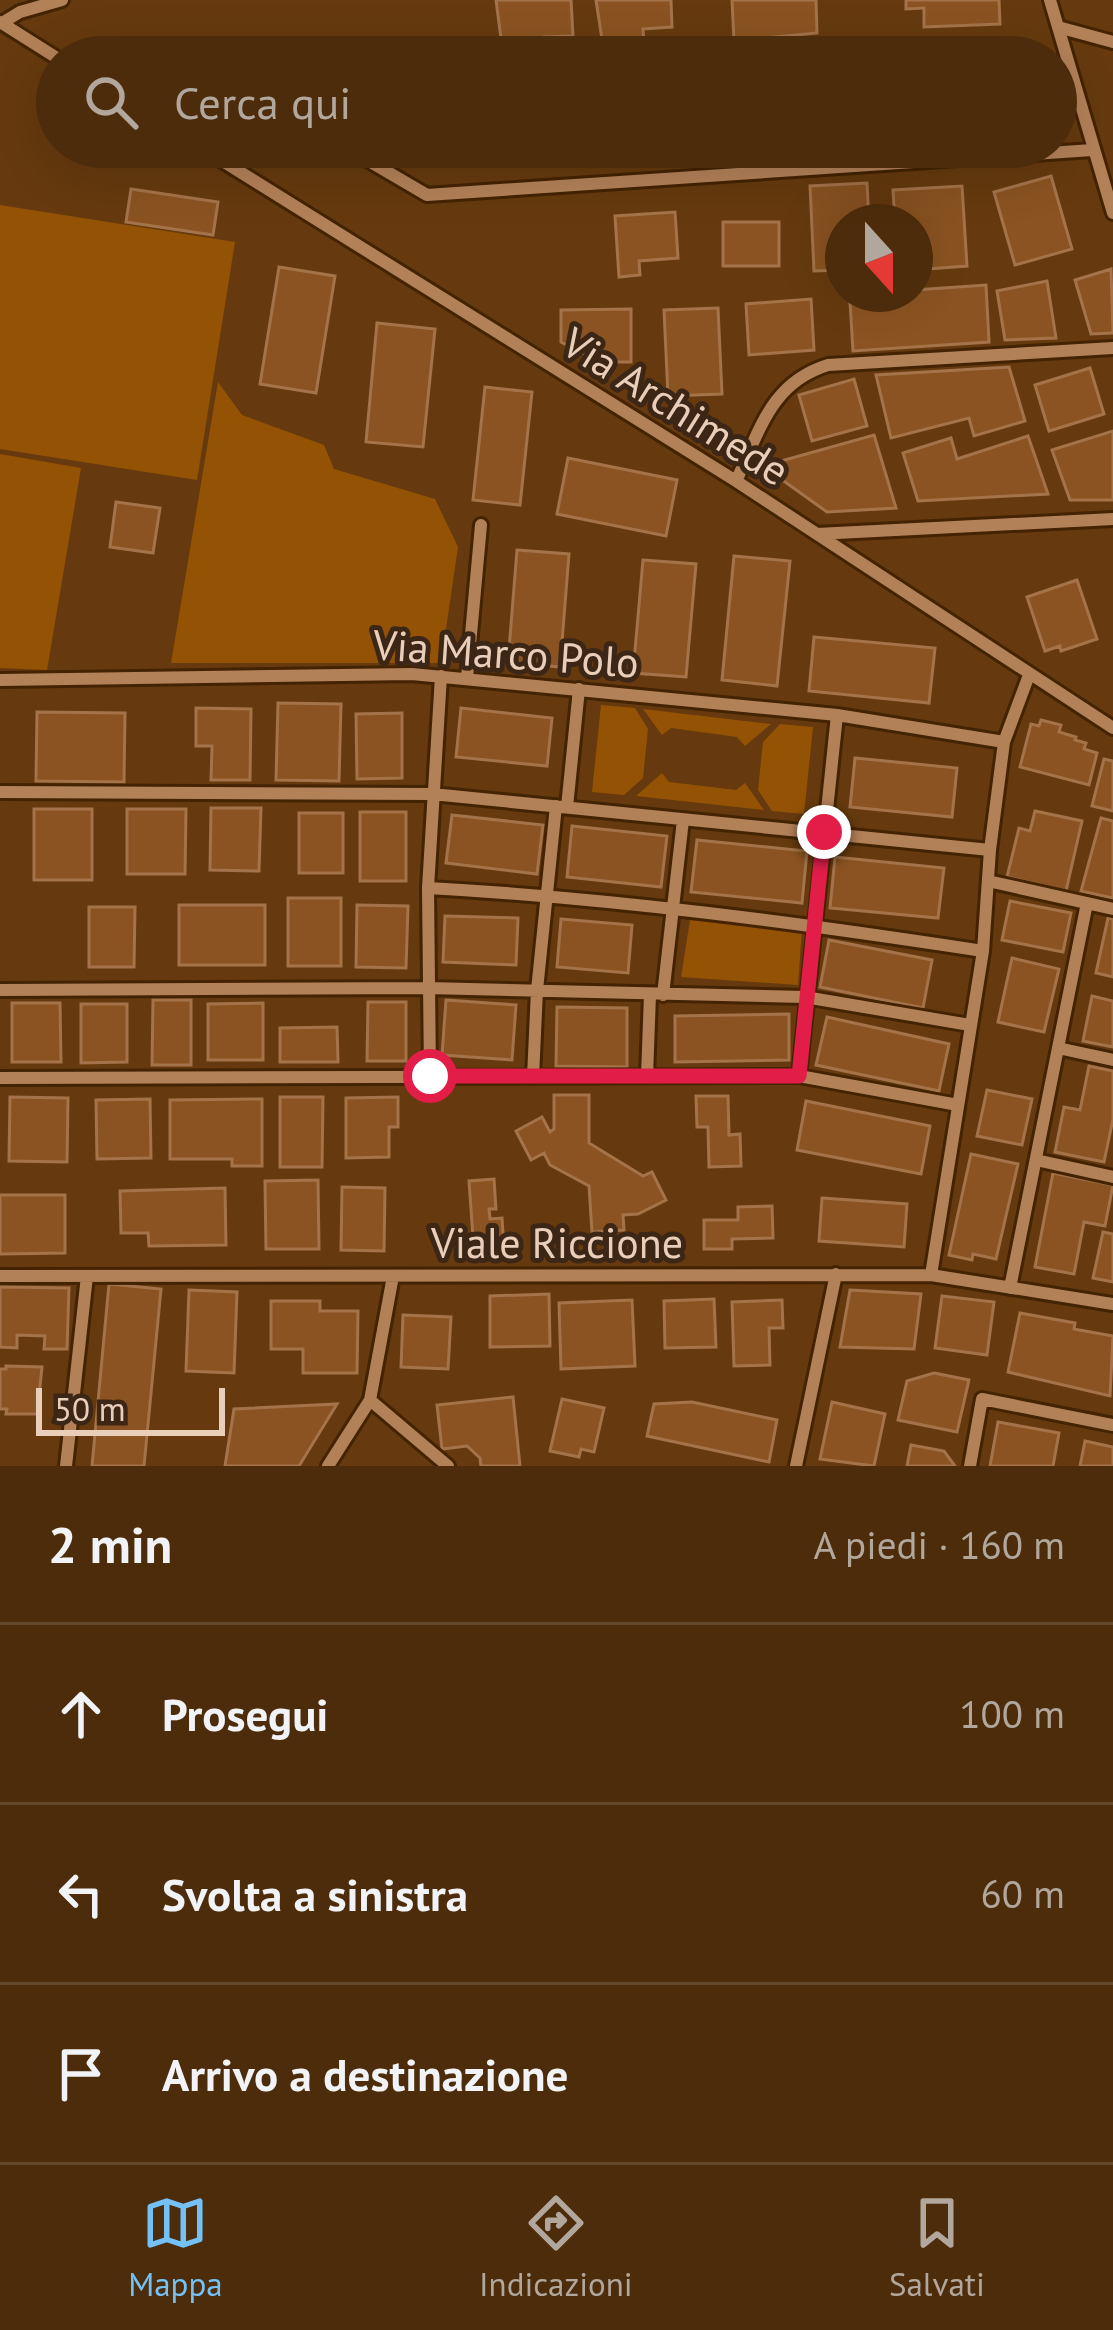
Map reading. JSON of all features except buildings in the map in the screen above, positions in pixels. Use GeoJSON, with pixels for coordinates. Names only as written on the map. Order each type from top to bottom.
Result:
{"type":"FeatureCollection","features":[{"type":"Feature","properties":{"kind":"street"},"geometry":{"type":"LineString","coordinates":[[36,45],[1,23],[62,0]]}},
{"type":"Feature","properties":{"kind":"street"},"geometry":{"type":"LineString","coordinates":[[1050,0],[1060,36]]}},
{"type":"Feature","properties":{"kind":"street"},"geometry":{"type":"LineString","coordinates":[[1058,27],[1113,42]]}},
{"type":"Feature","properties":{"kind":"street"},"geometry":{"type":"LineString","coordinates":[[1077,96],[1113,213]]}},
{"type":"Feature","properties":{"kind":"street"},"geometry":{"type":"LineString","coordinates":[[1077,151],[1092,150]]}},
{"type":"Feature","properties":{"kind":"street","name":"Via Archimede"},"geometry":{"type":"LineString","coordinates":[[234,168],[736,481],[1113,728]]}},
{"type":"Feature","properties":{"kind":"street"},"geometry":{"type":"LineString","coordinates":[[381,168],[427,195],[826,168]]}},
{"type":"Feature","properties":{"kind":"street"},"geometry":{"type":"LineString","coordinates":[[736,481],[777,397],[802,373],[828,365],[1113,348]]}},
{"type":"Feature","properties":{"kind":"street"},"geometry":{"type":"LineString","coordinates":[[817,534],[1113,519]]}},
{"type":"Feature","properties":{"kind":"street"},"geometry":{"type":"LineString","coordinates":[[466,678],[481,525]]}},
{"type":"Feature","properties":{"kind":"street"},"geometry":{"type":"LineString","coordinates":[[931,1276],[983,951],[1004,742],[1029,675]]}},
{"type":"Feature","properties":{"kind":"street"},"geometry":{"type":"LineString","coordinates":[[430,1076],[428,888],[441,676]]}},
{"type":"Feature","properties":{"kind":"street","name":"Via Marco Polo"},"geometry":{"type":"LineString","coordinates":[[0,680],[441,676],[837,715],[1004,742]]}},
{"type":"Feature","properties":{"kind":"street"},"geometry":{"type":"LineString","coordinates":[[533,1077],[548,895],[579,688]]}},
{"type":"Feature","properties":{"kind":"street"},"geometry":{"type":"LineString","coordinates":[[799,1076],[837,715]]}},
{"type":"Feature","properties":{"kind":"street"},"geometry":{"type":"LineString","coordinates":[[0,792],[432,794],[990,850]]}},
{"type":"Feature","properties":{"kind":"street"},"geometry":{"type":"LineString","coordinates":[[646,1076],[683,820]]}},
{"type":"Feature","properties":{"kind":"street"},"geometry":{"type":"LineString","coordinates":[[988,881],[1113,909]]}},
{"type":"Feature","properties":{"kind":"street"},"geometry":{"type":"LineString","coordinates":[[428,888],[548,895],[813,925],[983,951]]}},
{"type":"Feature","properties":{"kind":"street"},"geometry":{"type":"LineString","coordinates":[[1010,1288],[1087,903]]}},
{"type":"Feature","properties":{"kind":"street"},"geometry":{"type":"LineString","coordinates":[[0,990],[427,988],[805,997],[970,1025]]}},
{"type":"Feature","properties":{"kind":"street"},"geometry":{"type":"LineString","coordinates":[[1058,1048],[1113,1060]]}},
{"type":"Feature","properties":{"kind":"street"},"geometry":{"type":"LineString","coordinates":[[0,1078],[799,1076],[958,1105]]}},
{"type":"Feature","properties":{"kind":"street"},"geometry":{"type":"LineString","coordinates":[[1036,1160],[1113,1177]]}},
{"type":"Feature","properties":{"kind":"street"},"geometry":{"type":"LineString","coordinates":[[796,1466],[836,1274]]}},
{"type":"Feature","properties":{"kind":"street","name":"Viale Riccione"},"geometry":{"type":"LineString","coordinates":[[0,1276],[931,1276],[1113,1304]]}},
{"type":"Feature","properties":{"kind":"street"},"geometry":{"type":"LineString","coordinates":[[66,1466],[87,1276]]}},
{"type":"Feature","properties":{"kind":"street"},"geometry":{"type":"LineString","coordinates":[[328,1466],[370,1400],[393,1276]]}},
{"type":"Feature","properties":{"kind":"street"},"geometry":{"type":"LineString","coordinates":[[970,1466],[982,1399],[1113,1425]]}},
{"type":"Feature","properties":{"kind":"street"},"geometry":{"type":"LineString","coordinates":[[370,1400],[448,1466]]}},
{"type":"Feature","properties":{"kind":"shaded area"},"geometry":{"type":"Polygon","coordinates":[[[0,205],[235,242],[197,480],[0,449],[0,205]]]}},
{"type":"Feature","properties":{"kind":"shaded area"},"geometry":{"type":"Polygon","coordinates":[[[218,382],[242,415],[324,445],[334,469],[435,499],[458,547],[441,663],[171,663],[218,382]]]}},
{"type":"Feature","properties":{"kind":"shaded area"},"geometry":{"type":"Polygon","coordinates":[[[0,454],[81,468],[47,670],[0,668],[0,454]]]}},
{"type":"Feature","properties":{"kind":"shaded area"},"geometry":{"type":"Polygon","coordinates":[[[601,705],[635,708],[648,729],[643,778],[624,795],[592,792],[601,705]]]}},
{"type":"Feature","properties":{"kind":"shaded area"},"geometry":{"type":"Polygon","coordinates":[[[643,709],[771,724],[745,746],[737,737],[671,728],[662,735],[643,709]]]}},
{"type":"Feature","properties":{"kind":"shaded area"},"geometry":{"type":"Polygon","coordinates":[[[780,724],[813,727],[804,814],[772,811],[758,790],[763,742],[780,724]]]}},
{"type":"Feature","properties":{"kind":"shaded area"},"geometry":{"type":"Polygon","coordinates":[[[662,773],[669,782],[736,790],[745,783],[764,810],[636,796],[662,773]]]}},
{"type":"Feature","properties":{"kind":"shaded area"},"geometry":{"type":"Polygon","coordinates":[[[690,920],[802,929],[798,985],[681,977],[690,920]]]}},
{"type":"Feature","properties":{"kind":"route"},"geometry":{"type":"LineString","coordinates":[[430,1076],[799,1076],[824,832]]}}]}
